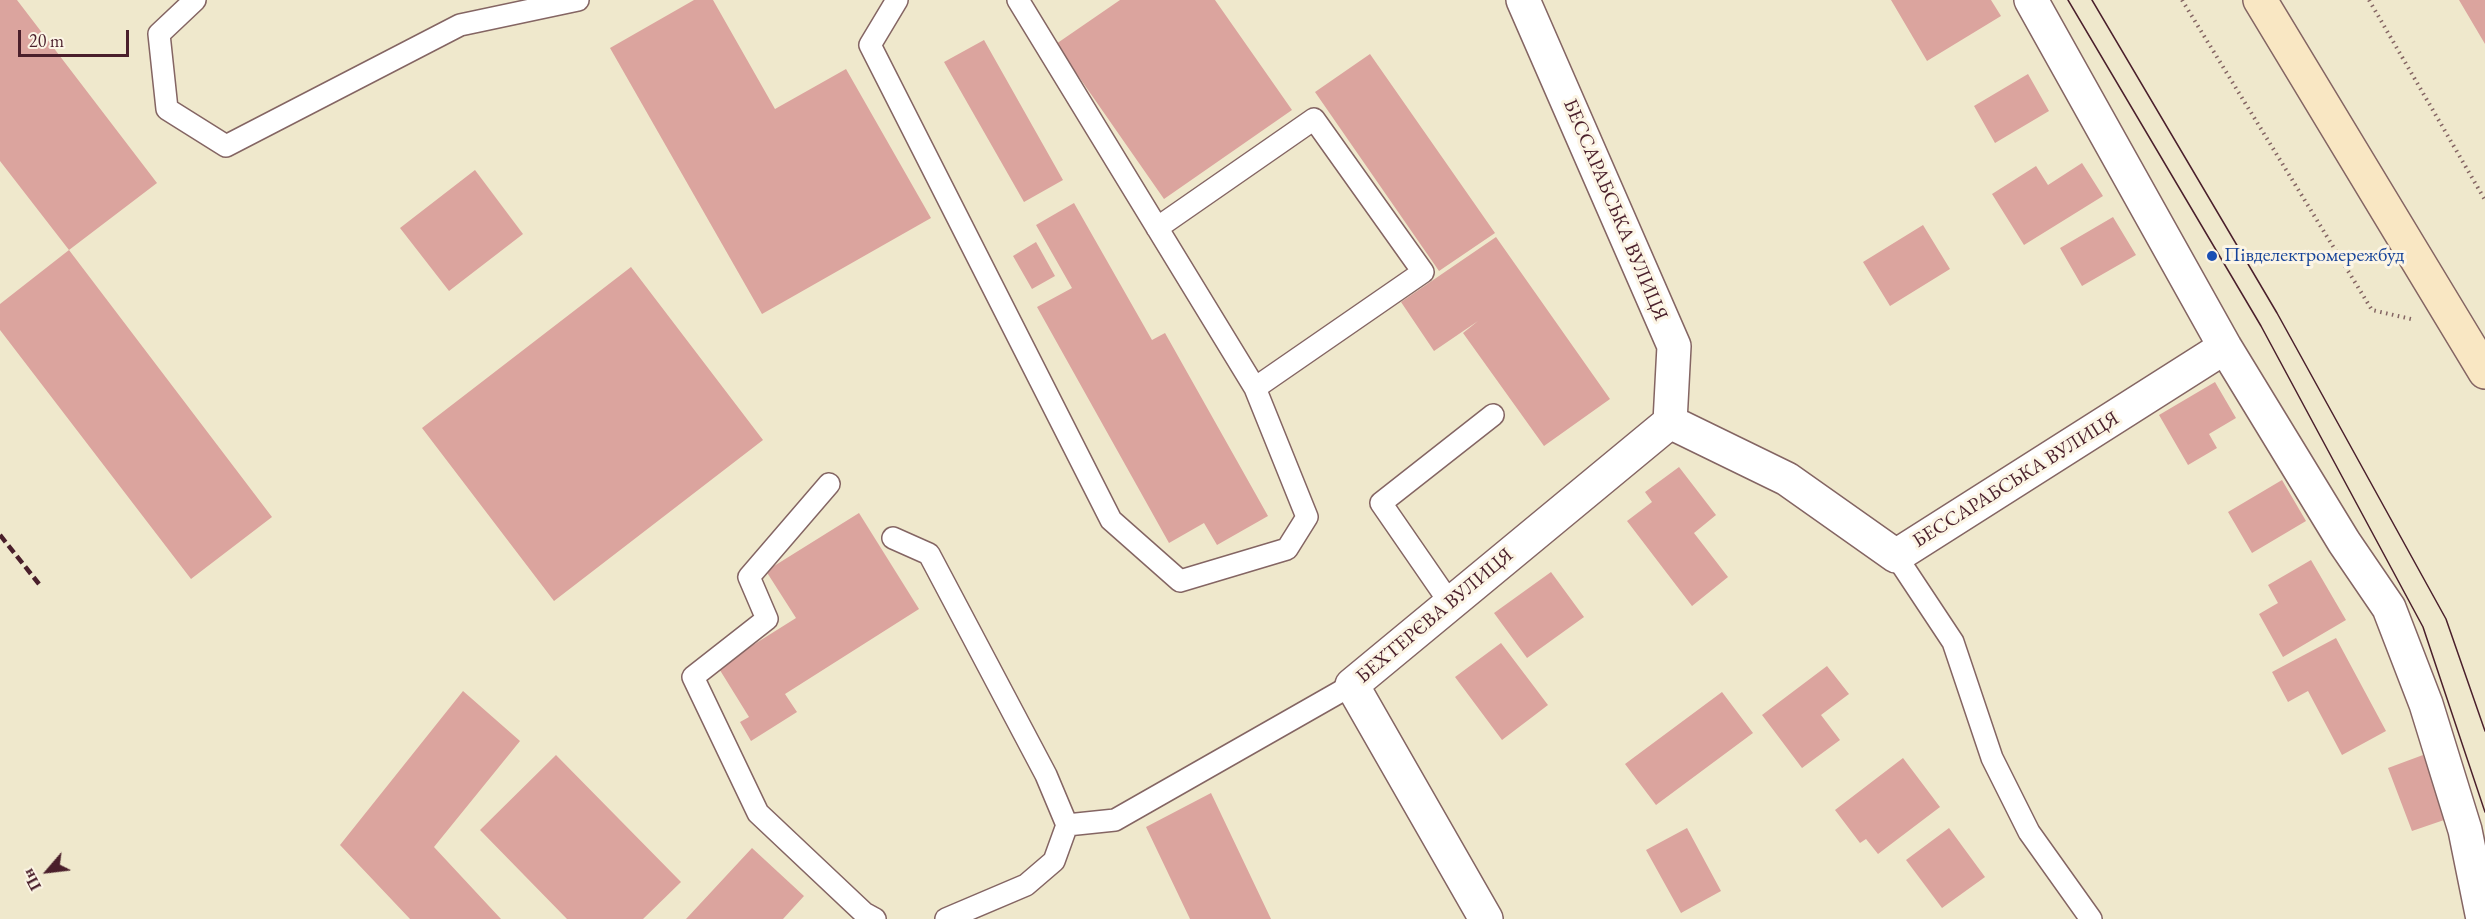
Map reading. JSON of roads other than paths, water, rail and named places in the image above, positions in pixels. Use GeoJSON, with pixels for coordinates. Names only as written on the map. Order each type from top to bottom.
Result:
{"type":"FeatureCollection","features":[{"type":"Feature","properties":{"kind":"main road"},"geometry":{"type":"LineString","coordinates":[[2268,3],[2485,372]]}},
{"type":"Feature","properties":{"kind":"street","name":"БЕССАРАБСЬКА ВУЛИЦЯ"},"geometry":{"type":"LineString","coordinates":[[1523,0],[1674,346],[1670,422],[1787,479],[1896,556],[2225,348]]}},
{"type":"Feature","properties":{"kind":"street"},"geometry":{"type":"LineString","coordinates":[[2031,0],[2225,348],[2344,542],[2389,608],[2426,704],[2465,830],[2483,919]]}},
{"type":"Feature","properties":{"kind":"street","name":"БЕХТЕРЄВА ВУЛИЦЯ"},"geometry":{"type":"LineString","coordinates":[[1486,919],[1352,685],[1670,422]]}},
{"type":"Feature","properties":{"kind":"lane"},"geometry":{"type":"LineString","coordinates":[[195,0],[159,34],[167,109],[226,146],[460,25],[532,5],[578,0]]}},
{"type":"Feature","properties":{"kind":"lane"},"geometry":{"type":"LineString","coordinates":[[897,0],[870,45],[1111,520],[1180,581],[1287,549],[1307,518],[1255,388],[1018,0]]}},
{"type":"Feature","properties":{"kind":"lane"},"geometry":{"type":"LineString","coordinates":[[1157,228],[1314,119],[1423,272],[1255,388]]}},
{"type":"Feature","properties":{"kind":"lane"},"geometry":{"type":"LineString","coordinates":[[1450,603],[1381,503],[1492,415]]}},
{"type":"Feature","properties":{"kind":"lane"},"geometry":{"type":"LineString","coordinates":[[829,483],[748,577],[767,619],[693,677],[758,813],[864,913],[875,919]]}},
{"type":"Feature","properties":{"kind":"lane"},"geometry":{"type":"LineString","coordinates":[[893,538],[929,555],[1046,775],[1067,825],[1054,861],[1026,885],[946,919]]}},
{"type":"Feature","properties":{"kind":"lane"},"geometry":{"type":"LineString","coordinates":[[1896,556],[1953,642],[1992,758],[2029,832],[2091,919]]}},
{"type":"Feature","properties":{"kind":"lane"},"geometry":{"type":"LineString","coordinates":[[1067,825],[1115,820],[1352,685]]}},
{"type":"Feature","properties":{"kind":"tram line"},"geometry":{"type":"LineString","coordinates":[[2068,0],[2261,326],[2423,627],[2485,812]]}},
{"type":"Feature","properties":{"kind":"tram line"},"geometry":{"type":"LineString","coordinates":[[2092,0],[2277,313],[2446,619],[2485,731]]}},
{"type":"Feature","properties":{"kind":"railway"},"geometry":{"type":"LineString","coordinates":[[0,535],[39,584]]}},
{"type":"Feature","properties":{"kind":"place","name":"Півделектромережбуд"},"geometry":{"type":"Point","coordinates":[2212,256]}}]}
